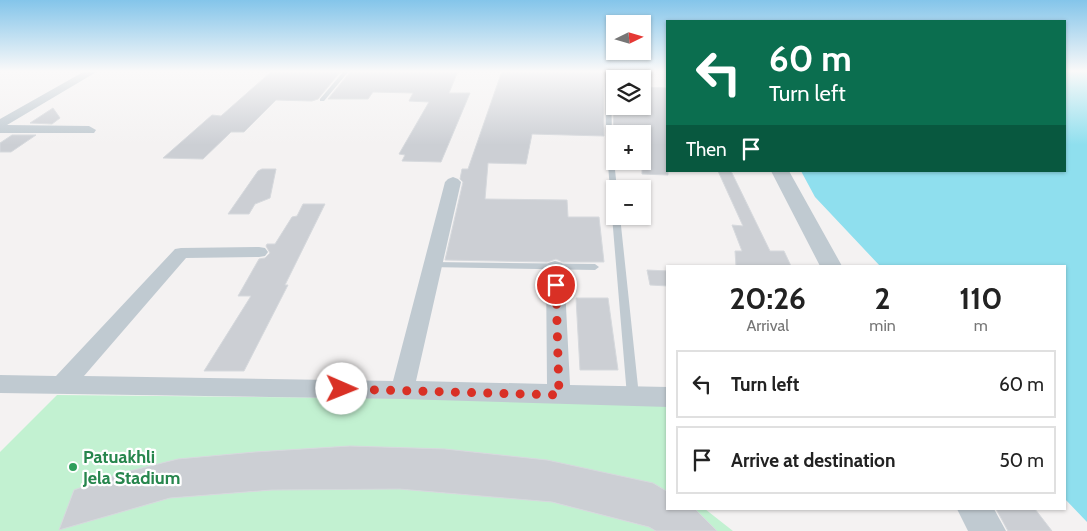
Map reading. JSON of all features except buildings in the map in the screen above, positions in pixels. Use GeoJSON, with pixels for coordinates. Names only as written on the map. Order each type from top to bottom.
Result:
{"type":"FeatureCollection","features":[{"type":"Feature","properties":{"kind":"street"},"geometry":{"type":"LineString","coordinates":[[0,124],[50,96]]}},
{"type":"Feature","properties":{"kind":"street"},"geometry":{"type":"LineString","coordinates":[[0,129],[89,130]]}},
{"type":"Feature","properties":{"kind":"street"},"geometry":{"type":"LineString","coordinates":[[781,172],[830,265]]}},
{"type":"Feature","properties":{"kind":"street"},"geometry":{"type":"LineString","coordinates":[[402,390],[453,182]]}},
{"type":"Feature","properties":{"kind":"street"},"geometry":{"type":"LineString","coordinates":[[63,384],[181,253],[259,252]]}},
{"type":"Feature","properties":{"kind":"street"},"geometry":{"type":"LineString","coordinates":[[555,267],[559,395]]}},
{"type":"Feature","properties":{"kind":"street"},"geometry":{"type":"LineString","coordinates":[[0,384],[402,390],[666,397]]}},
{"type":"Feature","properties":{"kind":"street"},"geometry":{"type":"LineString","coordinates":[[975,510],[988,531]]}},
{"type":"Feature","properties":{"kind":"lane"},"geometry":{"type":"LineString","coordinates":[[322,100],[326,96]]}},
{"type":"Feature","properties":{"kind":"lane"},"geometry":{"type":"LineString","coordinates":[[609,115],[613,180]]}},
{"type":"Feature","properties":{"kind":"lane"},"geometry":{"type":"LineString","coordinates":[[617,225],[633,396]]}},
{"type":"Feature","properties":{"kind":"lane"},"geometry":{"type":"LineString","coordinates":[[432,265],[596,267]]}},
{"type":"Feature","properties":{"kind":"green space","name":"Patuakhli Jela Stadium"},"geometry":{"type":"Polygon","coordinates":[[[57,395],[666,401],[666,492],[547,460],[445,449],[350,446],[178,459],[118,474],[74,490],[60,529],[170,498],[272,490],[399,489],[552,502],[649,527],[656,531],[0,531],[0,452],[57,395]]]}},
{"type":"Feature","properties":{"kind":"green space"},"geometry":{"type":"Polygon","coordinates":[[[696,510],[706,510],[733,531],[717,531],[696,510]]]}},
{"type":"Feature","properties":{"kind":"water"},"geometry":{"type":"Polygon","coordinates":[[[1066,96],[1087,96],[1087,522],[1066,500],[1066,265],[879,265],[815,197],[802,172],[1066,172],[1066,96]]]}},
{"type":"Feature","properties":{"kind":"place","name":"Patuakhli Jela Stadium"},"geometry":{"type":"Point","coordinates":[73,467]}},
{"type":"Feature","properties":{"kind":"route"},"geometry":{"type":"LineString","coordinates":[[342,389],[559,395],[556,285]]}}]}
